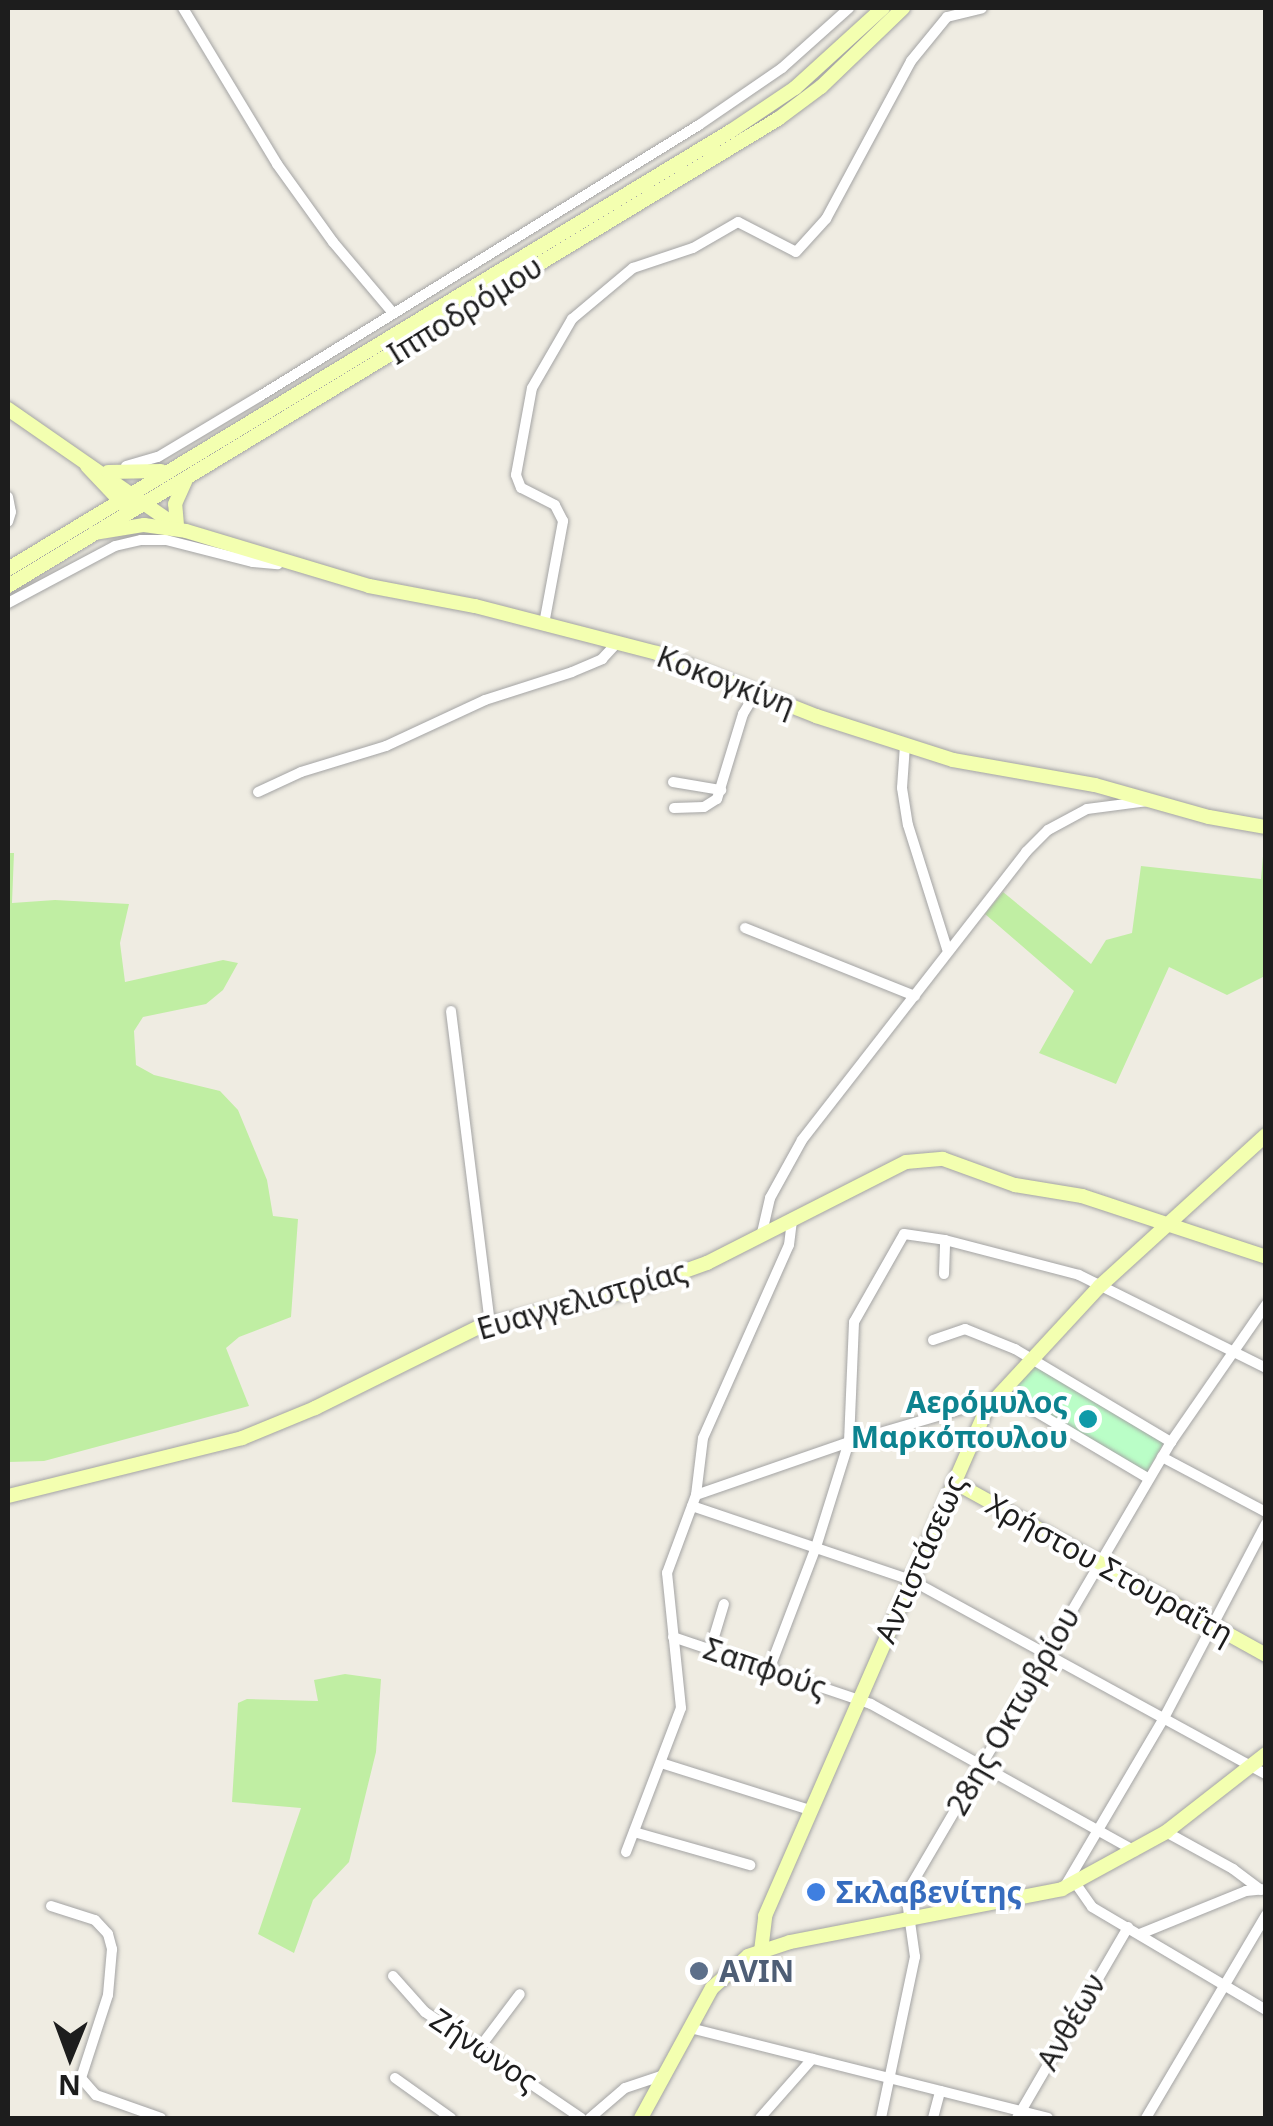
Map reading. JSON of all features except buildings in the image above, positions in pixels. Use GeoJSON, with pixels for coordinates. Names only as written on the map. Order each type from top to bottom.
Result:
{"type":"FeatureCollection","features":[{"type":"Feature","properties":{"kind":"street"},"geometry":{"type":"LineString","coordinates":[[183,8],[224,83],[277,164],[333,242],[393,313]]}},
{"type":"Feature","properties":{"kind":"street"},"geometry":{"type":"LineString","coordinates":[[99,473],[158,457],[699,125],[782,68],[849,8]]}},
{"type":"Feature","properties":{"kind":"street","name":"Ιπποδρόμου"},"geometry":{"type":"LineString","coordinates":[[8,586],[125,496],[731,131],[795,88],[883,8]]}},
{"type":"Feature","properties":{"kind":"street","name":"Ιπποδρόμου"},"geometry":{"type":"LineString","coordinates":[[8,569],[138,507],[778,119],[821,88],[904,8]]}},
{"type":"Feature","properties":{"kind":"street"},"geometry":{"type":"LineString","coordinates":[[544,624],[563,521],[555,504],[521,488],[516,474],[532,388],[572,319],[633,268],[693,248],[738,222],[796,252],[826,219],[911,61],[946,17],[982,8]]}},
{"type":"Feature","properties":{"kind":"street"},"geometry":{"type":"LineString","coordinates":[[8,409],[80,458],[160,527]]}},
{"type":"Feature","properties":{"kind":"street"},"geometry":{"type":"LineString","coordinates":[[99,473],[136,475],[168,470]]}},
{"type":"Feature","properties":{"kind":"street"},"geometry":{"type":"LineString","coordinates":[[99,473],[98,496],[88,528],[181,528]]}},
{"type":"Feature","properties":{"kind":"street"},"geometry":{"type":"LineString","coordinates":[[181,528],[174,504],[188,477]]}},
{"type":"Feature","properties":{"kind":"street"},"geometry":{"type":"LineString","coordinates":[[8,498],[8,522]]}},
{"type":"Feature","properties":{"kind":"street"},"geometry":{"type":"LineString","coordinates":[[138,507],[181,528]]}},
{"type":"Feature","properties":{"kind":"street","name":"Κοκογκίνη"},"geometry":{"type":"LineString","coordinates":[[181,528],[370,586],[668,656],[756,692],[992,770],[1095,786],[1266,828]]}},
{"type":"Feature","properties":{"kind":"street"},"geometry":{"type":"LineString","coordinates":[[8,603],[115,546],[141,540],[166,540],[253,562],[294,564]]}},
{"type":"Feature","properties":{"kind":"street"},"geometry":{"type":"LineString","coordinates":[[258,792],[301,772],[386,746],[485,700],[602,660],[618,642]]}},
{"type":"Feature","properties":{"kind":"street"},"geometry":{"type":"LineString","coordinates":[[674,808],[712,804],[720,790],[743,714],[756,692]]}},
{"type":"Feature","properties":{"kind":"street"},"geometry":{"type":"LineString","coordinates":[[905,744],[906,815],[946,948]]}},
{"type":"Feature","properties":{"kind":"street"},"geometry":{"type":"LineString","coordinates":[[674,782],[720,790]]}},
{"type":"Feature","properties":{"kind":"street"},"geometry":{"type":"LineString","coordinates":[[760,1237],[770,1198],[802,1140],[915,996],[946,948],[1048,830],[1087,808],[1150,800]]}},
{"type":"Feature","properties":{"kind":"street"},"geometry":{"type":"LineString","coordinates":[[744,928],[915,996]]}},
{"type":"Feature","properties":{"kind":"street"},"geometry":{"type":"LineString","coordinates":[[451,1012],[490,1324]]}},
{"type":"Feature","properties":{"kind":"street","name":"Αντιστάσεως"},"geometry":{"type":"LineString","coordinates":[[761,1951],[764,1916],[988,1408],[1100,1286],[1171,1226],[1266,1135]]}},
{"type":"Feature","properties":{"kind":"street","name":"Ευαγγελιστρίας"},"geometry":{"type":"LineString","coordinates":[[8,1496],[242,1438],[490,1324],[632,1290],[708,1263],[890,1168],[943,1159],[1015,1185],[1082,1196],[1266,1257]]}},
{"type":"Feature","properties":{"kind":"street"},"geometry":{"type":"LineString","coordinates":[[626,1852],[662,1763],[682,1700],[667,1573],[694,1500],[702,1438],[788,1246],[792,1222]]}},
{"type":"Feature","properties":{"kind":"street"},"geometry":{"type":"LineString","coordinates":[[769,1670],[816,1547],[849,1442],[854,1322],[904,1234],[945,1240],[1079,1275],[1266,1368]]}},
{"type":"Feature","properties":{"kind":"street"},"geometry":{"type":"LineString","coordinates":[[944,1274],[945,1240]]}},
{"type":"Feature","properties":{"kind":"street","name":"28ης Οκτωβρίου"},"geometry":{"type":"LineString","coordinates":[[881,2118],[916,1957],[906,1894],[1171,1442],[1266,1305]]}},
{"type":"Feature","properties":{"kind":"street"},"geometry":{"type":"LineString","coordinates":[[933,1340],[964,1329],[1031,1358],[1171,1442]]}},
{"type":"Feature","properties":{"kind":"street"},"geometry":{"type":"LineString","coordinates":[[1000,1391],[1150,1479]]}},
{"type":"Feature","properties":{"kind":"street"},"geometry":{"type":"LineString","coordinates":[[694,1500],[849,1442],[964,1408],[988,1408]]}},
{"type":"Feature","properties":{"kind":"street"},"geometry":{"type":"LineString","coordinates":[[1162,1457],[1266,1512]]}},
{"type":"Feature","properties":{"kind":"street","name":"Χρήστου Στουραΐτη"},"geometry":{"type":"LineString","coordinates":[[954,1482],[1266,1655]]}},
{"type":"Feature","properties":{"kind":"street"},"geometry":{"type":"LineString","coordinates":[[694,1500],[910,1580],[1266,1774]]}},
{"type":"Feature","properties":{"kind":"street"},"geometry":{"type":"LineString","coordinates":[[1069,1886],[1164,1718],[1266,1524]]}},
{"type":"Feature","properties":{"kind":"street"},"geometry":{"type":"LineString","coordinates":[[710,1650],[724,1604]]}},
{"type":"Feature","properties":{"kind":"street","name":"Σαπφούς"},"geometry":{"type":"LineString","coordinates":[[673,1637],[857,1700],[982,1764],[1136,1851]]}},
{"type":"Feature","properties":{"kind":"street"},"geometry":{"type":"LineString","coordinates":[[641,2118],[722,1978],[761,1951],[1069,1886],[1166,1832],[1266,1754]]}},
{"type":"Feature","properties":{"kind":"street"},"geometry":{"type":"LineString","coordinates":[[662,1763],[810,1810]]}},
{"type":"Feature","properties":{"kind":"street"},"geometry":{"type":"LineString","coordinates":[[634,1832],[750,1864]]}},
{"type":"Feature","properties":{"kind":"street"},"geometry":{"type":"LineString","coordinates":[[1166,1832],[1263,1890]]}},
{"type":"Feature","properties":{"kind":"street"},"geometry":{"type":"LineString","coordinates":[[1069,1886],[1092,1907],[1266,2010]]}},
{"type":"Feature","properties":{"kind":"street"},"geometry":{"type":"LineString","coordinates":[[1140,1934],[1246,1892],[1263,1890]]}},
{"type":"Feature","properties":{"kind":"street"},"geometry":{"type":"LineString","coordinates":[[51,1906],[95,1920],[108,1934],[112,1948],[108,1995],[81,2078],[96,2095],[161,2118]]}},
{"type":"Feature","properties":{"kind":"street"},"geometry":{"type":"LineString","coordinates":[[1146,2118],[1266,1915]]}},
{"type":"Feature","properties":{"kind":"street","name":"Ανθέων"},"geometry":{"type":"LineString","coordinates":[[1018,2115],[1128,1927]]}},
{"type":"Feature","properties":{"kind":"street","name":"Ζήνωνος"},"geometry":{"type":"LineString","coordinates":[[392,1976],[426,2012],[581,2118]]}},
{"type":"Feature","properties":{"kind":"street"},"geometry":{"type":"LineString","coordinates":[[480,2047],[520,1994]]}},
{"type":"Feature","properties":{"kind":"street"},"geometry":{"type":"LineString","coordinates":[[690,2028],[940,2091],[1018,2115],[1048,2118]]}},
{"type":"Feature","properties":{"kind":"street"},"geometry":{"type":"LineString","coordinates":[[760,2118],[812,2059]]}},
{"type":"Feature","properties":{"kind":"street"},"geometry":{"type":"LineString","coordinates":[[590,2118],[626,2088],[664,2075]]}},
{"type":"Feature","properties":{"kind":"street"},"geometry":{"type":"LineString","coordinates":[[395,2078],[451,2118]]}},
{"type":"Feature","properties":{"kind":"street"},"geometry":{"type":"LineString","coordinates":[[933,2118],[940,2091]]}},
{"type":"Feature","properties":{"kind":"green space"},"geometry":{"type":"Polygon","coordinates":[[[1265,833],[1265,976],[1227,995],[1169,967],[1116,1084],[1039,1053],[1074,991],[985,914],[1003,892],[1091,964],[1106,940],[1132,933],[1141,866],[1261,879],[1265,833]]]}},
{"type":"Feature","properties":{"kind":"green space"},"geometry":{"type":"Polygon","coordinates":[[[8,853],[14,853],[12,903],[55,900],[129,904],[120,943],[125,982],[223,960],[238,963],[223,990],[206,1004],[143,1017],[134,1031],[136,1065],[154,1075],[220,1091],[238,1110],[267,1180],[273,1216],[298,1219],[291,1317],[239,1337],[226,1348],[249,1406],[44,1461],[8,1462],[8,853]]]}},
{"type":"Feature","properties":{"kind":"green space"},"geometry":{"type":"Polygon","coordinates":[[[1036,1365],[1164,1442],[1146,1474],[1011,1393],[1036,1365]]]}},
{"type":"Feature","properties":{"kind":"green space"},"geometry":{"type":"Polygon","coordinates":[[[345,1674],[381,1679],[376,1752],[349,1862],[313,1900],[294,1953],[258,1934],[301,1808],[232,1802],[238,1703],[247,1699],[318,1701],[314,1680],[345,1674]]]}},
{"type":"Feature","properties":{"kind":"place","name":"Αερόμυλος Μαρκόπουλου"},"geometry":{"type":"Point","coordinates":[1088,1419]}},
{"type":"Feature","properties":{"kind":"place","name":"Σκλαβενίτης"},"geometry":{"type":"Point","coordinates":[816,1892]}},
{"type":"Feature","properties":{"kind":"place","name":"AVIN"},"geometry":{"type":"Point","coordinates":[699,1971]}}]}
